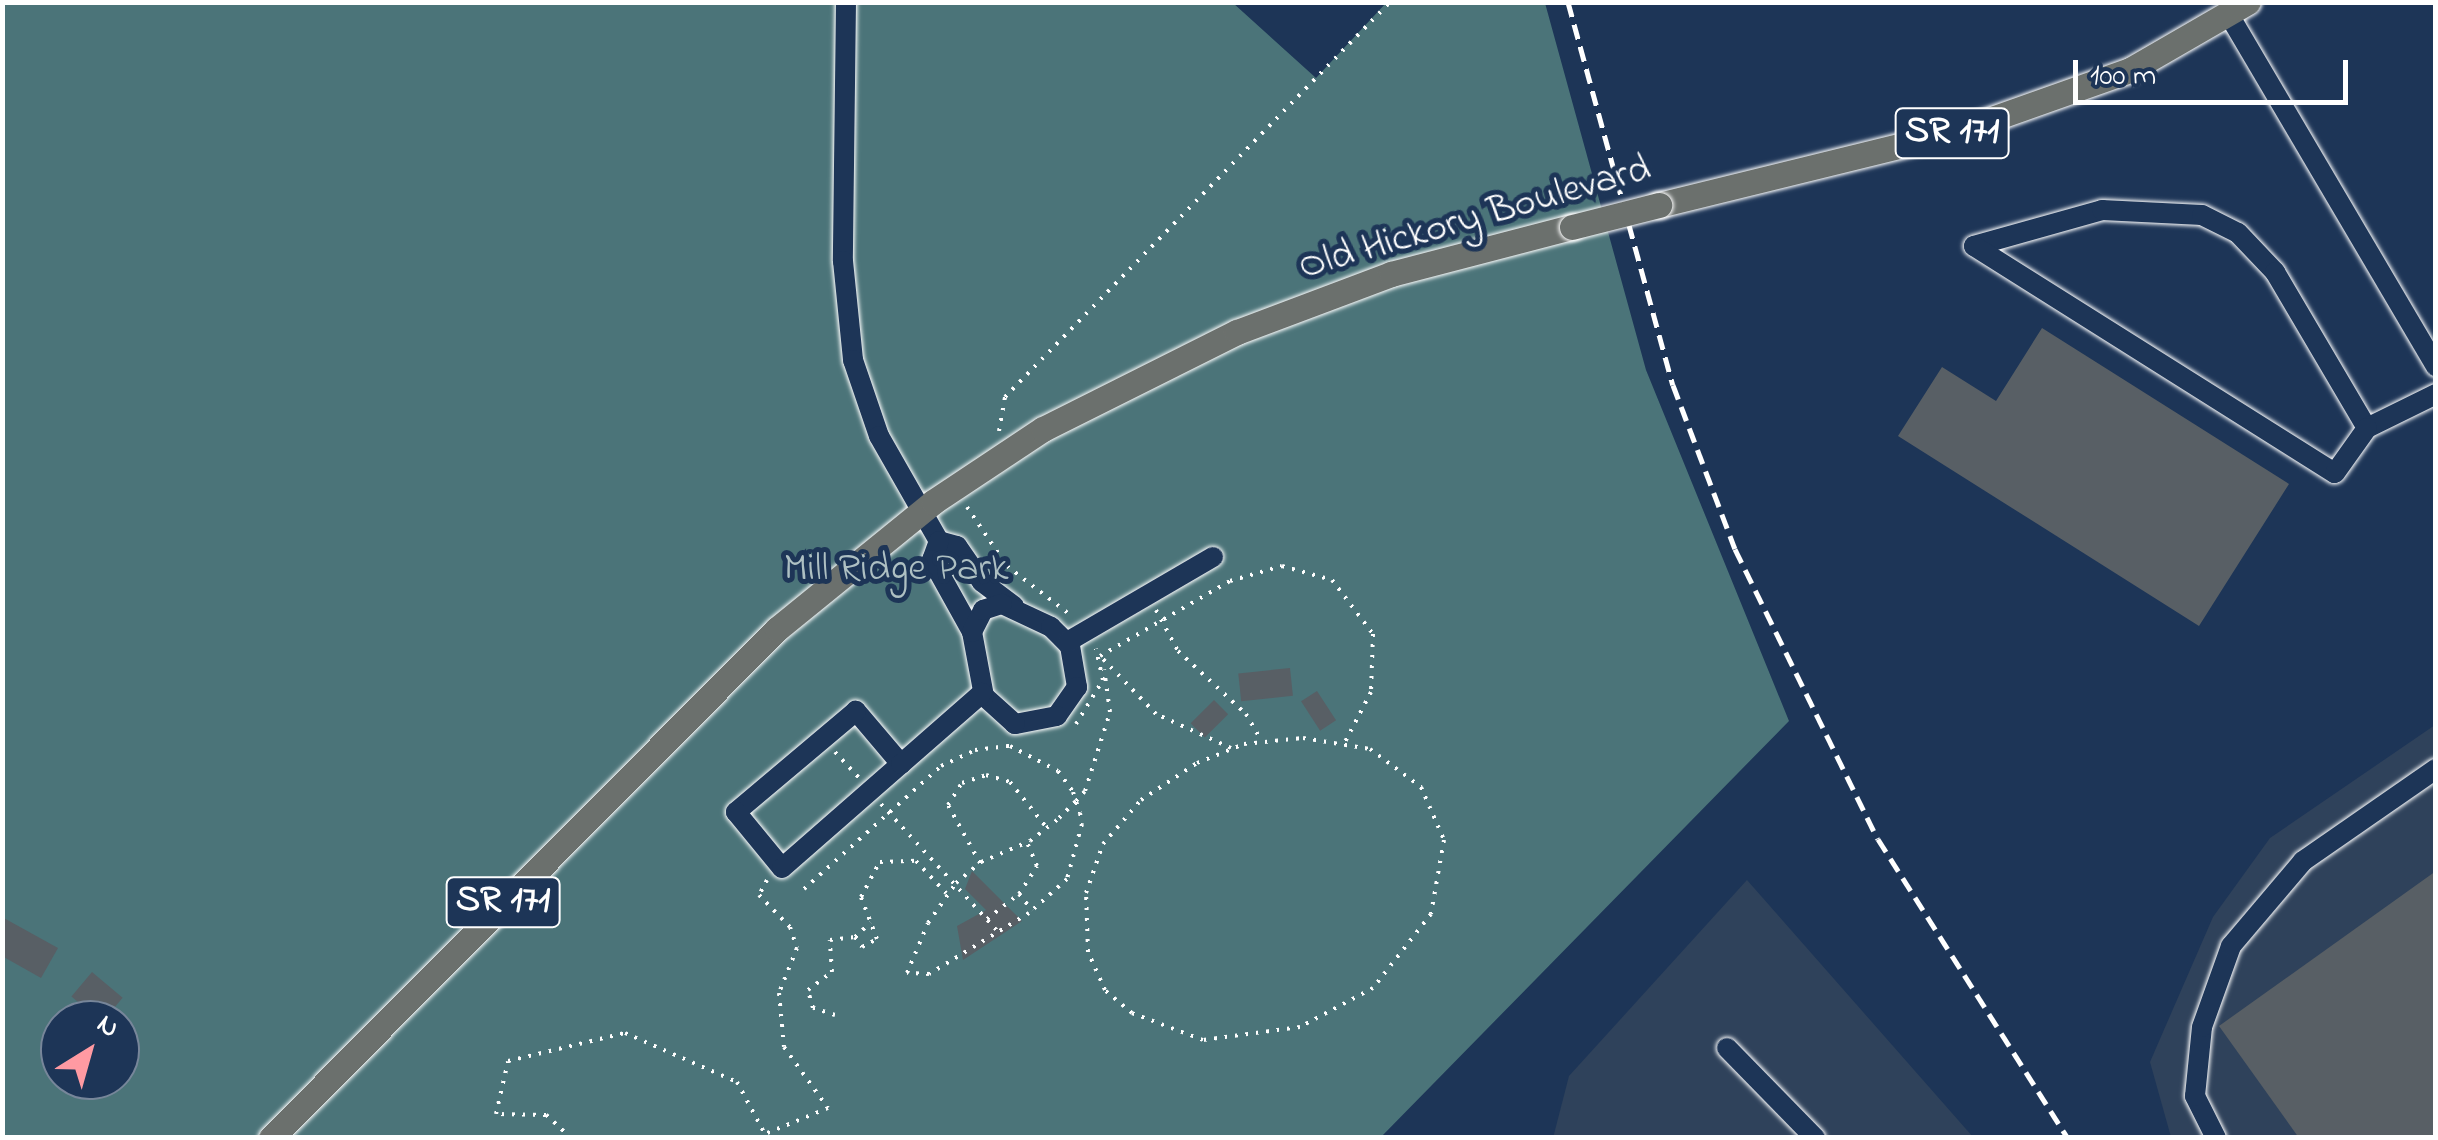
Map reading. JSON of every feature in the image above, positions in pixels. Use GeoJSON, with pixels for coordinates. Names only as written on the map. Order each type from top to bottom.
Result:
{"type":"FeatureCollection","features":[{"type":"Feature","properties":{"kind":"main road","name":"Old Hickory Boulevard"},"geometry":{"type":"LineString","coordinates":[[271,1138],[777,629],[920,512],[1002,456],[1119,388],[1280,313],[1391,274],[1952,133],[2130,70],[2238,9]]}},
{"type":"Feature","properties":{"kind":"street"},"geometry":{"type":"LineString","coordinates":[[846,2],[847,329],[873,423],[939,542],[957,546],[982,582],[1067,642],[1078,679],[1057,716],[1015,724],[982,692],[972,632],[932,560],[939,542]]}},
{"type":"Feature","properties":{"kind":"street"},"geometry":{"type":"LineString","coordinates":[[2238,9],[2436,367]]}},
{"type":"Feature","properties":{"kind":"street"},"geometry":{"type":"LineString","coordinates":[[2367,428],[2274,272],[2221,222],[2130,207],[1974,246],[2336,472],[2367,428],[2436,394]]}},
{"type":"Feature","properties":{"kind":"street"},"geometry":{"type":"LineString","coordinates":[[1067,642],[1213,557]]}},
{"type":"Feature","properties":{"kind":"street"},"geometry":{"type":"LineString","coordinates":[[972,632],[987,607],[1014,606]]}},
{"type":"Feature","properties":{"kind":"street"},"geometry":{"type":"LineString","coordinates":[[901,764],[856,712],[736,812],[782,868],[901,764],[982,692]]}},
{"type":"Feature","properties":{"kind":"street"},"geometry":{"type":"LineString","coordinates":[[2216,1138],[2195,1096],[2202,1027],[2232,946],[2302,861],[2436,770]]}},
{"type":"Feature","properties":{"kind":"street"},"geometry":{"type":"LineString","coordinates":[[1726,1048],[1815,1138]]}},
{"type":"Feature","properties":{"kind":"path"},"geometry":{"type":"LineString","coordinates":[[1002,456],[998,420],[1005,396],[1390,2]]}},
{"type":"Feature","properties":{"kind":"path"},"geometry":{"type":"LineString","coordinates":[[1232,748],[1156,714],[1100,656],[1262,569],[1300,566],[1332,580],[1357,604],[1377,655],[1371,692],[1345,742]]}},
{"type":"Feature","properties":{"kind":"path"},"geometry":{"type":"LineString","coordinates":[[1147,596],[1181,654],[1246,714],[1261,740]]}},
{"type":"Feature","properties":{"kind":"path"},"geometry":{"type":"LineString","coordinates":[[804,889],[956,756],[992,747],[1046,760],[1076,801],[1082,834],[1075,864],[1032,910],[1000,934],[929,974],[907,973],[946,893],[980,863],[1048,828],[1076,801],[1106,734],[1104,670]]}},
{"type":"Feature","properties":{"kind":"path"},"geometry":{"type":"LineString","coordinates":[[1261,740],[1345,742],[1404,768],[1436,814],[1445,856],[1431,914],[1398,963],[1357,1001],[1264,1038],[1203,1040],[1172,1034],[1116,1002],[1088,952],[1084,906],[1098,856],[1121,819],[1166,782],[1232,748],[1261,740]]}},
{"type":"Feature","properties":{"kind":"path"},"geometry":{"type":"LineString","coordinates":[[833,749],[1000,934]]}},
{"type":"Feature","properties":{"kind":"path"},"geometry":{"type":"LineString","coordinates":[[980,863],[949,811],[950,796],[962,784],[986,776],[1010,782],[1048,828]]}},
{"type":"Feature","properties":{"kind":"path"},"geometry":{"type":"LineString","coordinates":[[988,918],[1019,894],[1037,866],[1027,842]]}},
{"type":"Feature","properties":{"kind":"path"},"geometry":{"type":"LineString","coordinates":[[856,937],[861,947],[875,942],[863,883],[880,862],[916,861],[946,893]]}},
{"type":"Feature","properties":{"kind":"path"},"geometry":{"type":"LineString","coordinates":[[570,1138],[546,1116],[496,1114],[508,1061],[622,1033],[737,1082],[767,1135],[816,1120],[828,1108],[784,1047],[779,993],[797,948],[790,927],[759,896],[782,868]]}},
{"type":"Feature","properties":{"kind":"path"},"geometry":{"type":"LineString","coordinates":[[1019,894],[1032,910]]}},
{"type":"Feature","properties":{"kind":"path"},"geometry":{"type":"LineString","coordinates":[[835,1015],[813,1008],[808,990],[832,972],[830,940],[856,937],[870,923]]}},
{"type":"Feature","properties":{"kind":"shaded area"},"geometry":{"type":"Polygon","coordinates":[[[2435,725],[2435,1137],[2171,1137],[2150,1062],[2213,917],[2270,838],[2435,725]]]}},
{"type":"Feature","properties":{"kind":"shaded area"},"geometry":{"type":"Polygon","coordinates":[[[1747,880],[1973,1137],[1553,1138],[1569,1076],[1747,880]]]}},
{"type":"Feature","properties":{"kind":"green space","name":"Mill Ridge Park"},"geometry":{"type":"Polygon","coordinates":[[[2,3],[1233,3],[1316,78],[1386,3],[1545,3],[1646,370],[1789,721],[1381,1137],[3,1137],[2,3]]]}},
{"type":"Feature","properties":{"kind":"building"},"geometry":{"type":"Polygon","coordinates":[[[2042,328],[2289,484],[2199,626],[1898,436],[1942,367],[1996,401],[2042,328]]]}},
{"type":"Feature","properties":{"kind":"building"},"geometry":{"type":"Polygon","coordinates":[[[1290,668],[1293,696],[1241,701],[1238,673],[1290,668]]]}},
{"type":"Feature","properties":{"kind":"building"},"geometry":{"type":"Polygon","coordinates":[[[1317,691],[1336,720],[1320,731],[1301,701],[1317,691]]]}},
{"type":"Feature","properties":{"kind":"building"},"geometry":{"type":"Polygon","coordinates":[[[1214,700],[1228,714],[1205,737],[1191,723],[1214,700]]]}},
{"type":"Feature","properties":{"kind":"building"},"geometry":{"type":"Polygon","coordinates":[[[972,871],[1022,921],[963,960],[957,926],[986,910],[965,889],[972,871]]]}},
{"type":"Feature","properties":{"kind":"building"},"geometry":{"type":"Polygon","coordinates":[[[2436,871],[2436,1138],[2299,1138],[2219,1026],[2436,871]]]}},
{"type":"Feature","properties":{"kind":"building"},"geometry":{"type":"Polygon","coordinates":[[[2,917],[58,948],[41,978],[2,956],[2,917]]]}},
{"type":"Feature","properties":{"kind":"building"},"geometry":{"type":"Polygon","coordinates":[[[92,972],[121,1000],[76,1000],[71,997],[92,972]]]}},
{"type":"Feature","properties":{"kind":"railway"},"geometry":{"type":"LineString","coordinates":[[1568,2],[1673,385],[1735,549],[1878,839],[2068,1138]]}}]}
